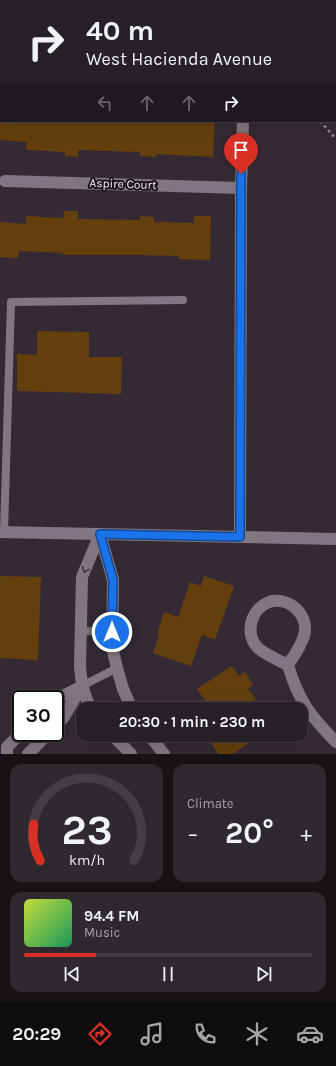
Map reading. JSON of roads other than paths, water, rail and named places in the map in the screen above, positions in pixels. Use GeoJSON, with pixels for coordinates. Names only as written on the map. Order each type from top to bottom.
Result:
{"type":"FeatureCollection","features":[{"type":"Feature","properties":{"kind":"street"},"geometry":{"type":"LineString","coordinates":[[240,537],[240,188],[243,122]]}},
{"type":"Feature","properties":{"kind":"street","name":"Aspire Court"},"geometry":{"type":"LineString","coordinates":[[6,181],[240,188]]}},
{"type":"Feature","properties":{"kind":"street"},"geometry":{"type":"LineString","coordinates":[[2,532],[336,540]]}},
{"type":"Feature","properties":{"kind":"street"},"geometry":{"type":"LineString","coordinates":[[88,702],[82,686],[80,667],[82,577],[100,534]]}},
{"type":"Feature","properties":{"kind":"street"},"geometry":{"type":"LineString","coordinates":[[100,534],[113,580],[112,647],[116,668],[129,702]]}},
{"type":"Feature","properties":{"kind":"street"},"geometry":{"type":"LineString","coordinates":[[288,665],[304,636],[305,626],[303,616],[290,603],[280,601],[271,602],[262,606],[255,612],[251,621],[250,631],[253,640],[258,647],[274,658],[288,665],[292,679],[304,705],[323,730],[336,742]]}},
{"type":"Feature","properties":{"kind":"street"},"geometry":{"type":"LineString","coordinates":[[64,695],[82,686]]}},
{"type":"Feature","properties":{"kind":"street"},"geometry":{"type":"LineString","coordinates":[[64,717],[82,686]]}},
{"type":"Feature","properties":{"kind":"street"},"geometry":{"type":"LineString","coordinates":[[8,754],[8,748],[13,742]]}},
{"type":"Feature","properties":{"kind":"street"},"geometry":{"type":"LineString","coordinates":[[28,754],[40,742]]}},
{"type":"Feature","properties":{"kind":"street"},"geometry":{"type":"LineString","coordinates":[[119,742],[131,754]]}},
{"type":"Feature","properties":{"kind":"street"},"geometry":{"type":"LineString","coordinates":[[155,742],[164,754]]}},
{"type":"Feature","properties":{"kind":"lane"},"geometry":{"type":"LineString","coordinates":[[2,532],[11,302],[184,300]]}},
{"type":"Feature","properties":{"kind":"lane"},"geometry":{"type":"LineString","coordinates":[[81,631],[112,632]]}},
{"type":"Feature","properties":{"kind":"lane"},"geometry":{"type":"LineString","coordinates":[[82,686],[116,668]]}}]}
